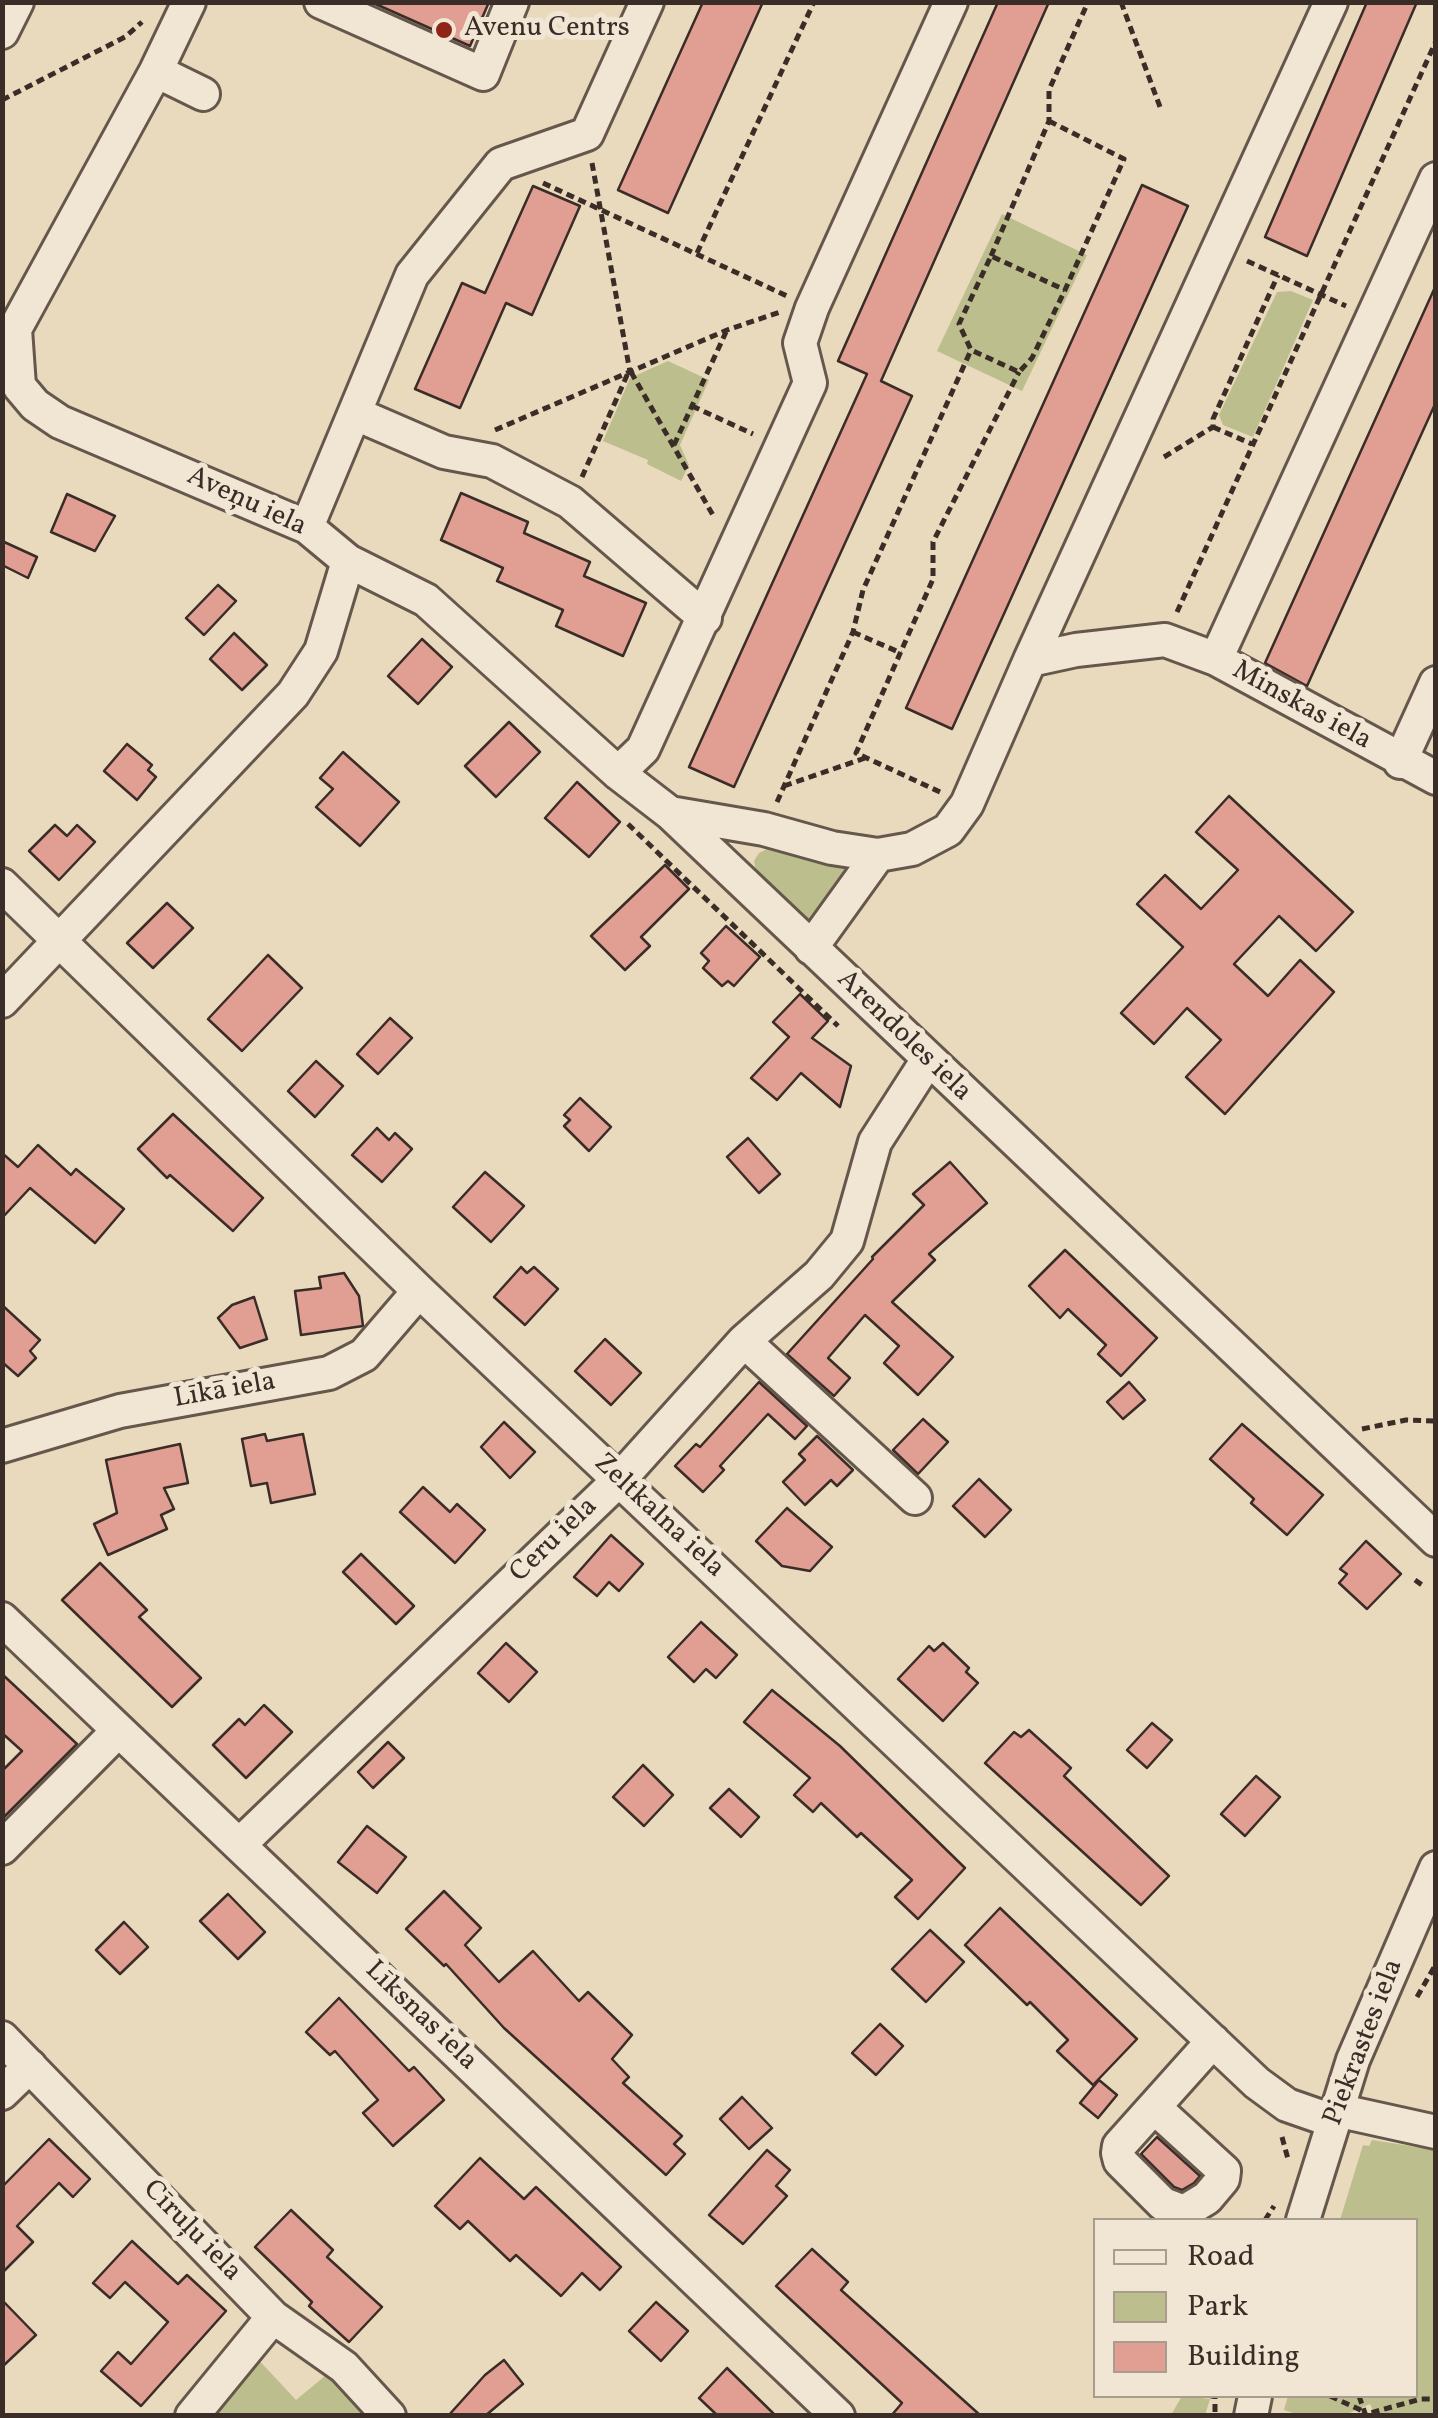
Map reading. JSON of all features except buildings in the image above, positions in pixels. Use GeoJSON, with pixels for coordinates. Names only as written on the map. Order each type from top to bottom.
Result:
{"type":"FeatureCollection","features":[{"type":"Feature","properties":{"kind":"street"},"geometry":{"type":"LineString","coordinates":[[2,32],[16,2]]}},
{"type":"Feature","properties":{"kind":"street","name":"Aveņu iela"},"geometry":{"type":"LineString","coordinates":[[189,2],[156,71],[9,342],[19,386],[35,406],[60,422],[307,527],[348,561]]}},
{"type":"Feature","properties":{"kind":"street"},"geometry":{"type":"LineString","coordinates":[[321,2],[483,74],[512,2]]}},
{"type":"Feature","properties":{"kind":"street"},"geometry":{"type":"LineString","coordinates":[[307,527],[412,275],[501,164],[586,134],[647,2]]}},
{"type":"Feature","properties":{"kind":"street"},"geometry":{"type":"LineString","coordinates":[[618,773],[643,749],[810,384],[800,343],[812,308],[951,2]]}},
{"type":"Feature","properties":{"kind":"street"},"geometry":{"type":"LineString","coordinates":[[670,813],[878,855],[912,849],[948,830],[967,804],[1331,2]]}},
{"type":"Feature","properties":{"kind":"street"},"geometry":{"type":"LineString","coordinates":[[156,71],[203,94]]}},
{"type":"Feature","properties":{"kind":"street"},"geometry":{"type":"LineString","coordinates":[[1216,659],[1436,179]]}},
{"type":"Feature","properties":{"kind":"street"},"geometry":{"type":"LineString","coordinates":[[356,414],[444,452],[492,461],[570,502],[705,618]]}},
{"type":"Feature","properties":{"kind":"street"},"geometry":{"type":"LineString","coordinates":[[2,1001],[293,694],[320,651],[348,561]]}},
{"type":"Feature","properties":{"kind":"street","name":"Arendoles iela"},"geometry":{"type":"LineString","coordinates":[[348,561],[426,600],[618,773],[670,813],[1436,1540]]}},
{"type":"Feature","properties":{"kind":"street"},"geometry":{"type":"LineString","coordinates":[[1030,660],[1076,650],[1165,640]]}},
{"type":"Feature","properties":{"kind":"street","name":"Minskas iela"},"geometry":{"type":"LineString","coordinates":[[1165,640],[1216,659],[1400,762],[1436,778]]}},
{"type":"Feature","properties":{"kind":"street"},"geometry":{"type":"LineString","coordinates":[[1400,762],[1436,684]]}},
{"type":"Feature","properties":{"kind":"street"},"geometry":{"type":"LineString","coordinates":[[811,948],[878,855]]}},
{"type":"Feature","properties":{"kind":"street","name":"Zeltkalna iela"},"geometry":{"type":"LineString","coordinates":[[2,886],[419,1291],[1256,2082],[1287,2105],[1436,2132]]}},
{"type":"Feature","properties":{"kind":"street","name":"Ceru iela"},"geometry":{"type":"LineString","coordinates":[[239,1845],[618,1480],[744,1341],[819,1275],[847,1241],[875,1142],[926,1060]]}},
{"type":"Feature","properties":{"kind":"street","name":"Līkā iela"},"geometry":{"type":"LineString","coordinates":[[2,1446],[120,1411],[329,1372],[364,1355],[419,1291]]}},
{"type":"Feature","properties":{"kind":"street"},"geometry":{"type":"LineString","coordinates":[[744,1341],[914,1498]]}},
{"type":"Feature","properties":{"kind":"street","name":"Līksnas iela"},"geometry":{"type":"LineString","coordinates":[[2,1619],[838,2416]]}},
{"type":"Feature","properties":{"kind":"street"},"geometry":{"type":"LineString","coordinates":[[2,1848],[117,1732]]}},
{"type":"Feature","properties":{"kind":"street","name":"Piekrastes iela"},"geometry":{"type":"LineString","coordinates":[[1290,2213],[1436,1868]]}},
{"type":"Feature","properties":{"kind":"street","name":"Cīruļu iela"},"geometry":{"type":"LineString","coordinates":[[2,2038],[274,2317],[344,2367],[389,2416]]}},
{"type":"Feature","properties":{"kind":"street"},"geometry":{"type":"LineString","coordinates":[[1154,2107],[1213,2042]]}},
{"type":"Feature","properties":{"kind":"street"},"geometry":{"type":"LineString","coordinates":[[2,2093],[30,2066]]}},
{"type":"Feature","properties":{"kind":"street"},"geometry":{"type":"LineString","coordinates":[[192,2416],[274,2317]]}},
{"type":"Feature","properties":{"kind":"path"},"geometry":{"type":"LineString","coordinates":[[696,254],[814,2]]}},
{"type":"Feature","properties":{"kind":"path"},"geometry":{"type":"LineString","coordinates":[[1020,372],[971,350],[959,324],[1049,121],[1049,90],[1088,2]]}},
{"type":"Feature","properties":{"kind":"path"},"geometry":{"type":"LineString","coordinates":[[1121,2],[1160,107]]}},
{"type":"Feature","properties":{"kind":"path"},"geometry":{"type":"LineString","coordinates":[[1206,2],[1227,2]]}},
{"type":"Feature","properties":{"kind":"path"},"geometry":{"type":"LineString","coordinates":[[2,100],[125,37],[149,14]]}},
{"type":"Feature","properties":{"kind":"path"},"geometry":{"type":"LineString","coordinates":[[1165,640],[1436,41]]}},
{"type":"Feature","properties":{"kind":"path"},"geometry":{"type":"LineString","coordinates":[[967,804],[856,754],[933,580],[932,542],[1020,372],[1032,358],[1124,159],[1049,121]]}},
{"type":"Feature","properties":{"kind":"path"},"geometry":{"type":"LineString","coordinates":[[586,134],[630,372],[735,553]]}},
{"type":"Feature","properties":{"kind":"path"},"geometry":{"type":"LineString","coordinates":[[501,164],[812,308]]}},
{"type":"Feature","properties":{"kind":"path"},"geometry":{"type":"LineString","coordinates":[[1217,247],[1372,318]]}},
{"type":"Feature","properties":{"kind":"path"},"geometry":{"type":"LineString","coordinates":[[991,256],[1065,290]]}},
{"type":"Feature","properties":{"kind":"path"},"geometry":{"type":"LineString","coordinates":[[1214,428],[1214,419],[1278,275]]}},
{"type":"Feature","properties":{"kind":"path"},"geometry":{"type":"LineString","coordinates":[[494,430],[772,313],[812,308]]}},
{"type":"Feature","properties":{"kind":"path"},"geometry":{"type":"LineString","coordinates":[[674,446],[728,330]]}},
{"type":"Feature","properties":{"kind":"path"},"geometry":{"type":"LineString","coordinates":[[764,829],[853,632],[863,590],[971,350]]}},
{"type":"Feature","properties":{"kind":"path"},"geometry":{"type":"LineString","coordinates":[[570,502],[630,372]]}},
{"type":"Feature","properties":{"kind":"path"},"geometry":{"type":"LineString","coordinates":[[692,406],[782,447]]}},
{"type":"Feature","properties":{"kind":"path"},"geometry":{"type":"LineString","coordinates":[[1214,428],[1253,444]]}},
{"type":"Feature","properties":{"kind":"path"},"geometry":{"type":"LineString","coordinates":[[1164,457],[1214,428]]}},
{"type":"Feature","properties":{"kind":"path"},"geometry":{"type":"LineString","coordinates":[[853,632],[901,653]]}},
{"type":"Feature","properties":{"kind":"path"},"geometry":{"type":"LineString","coordinates":[[784,786],[865,758]]}},
{"type":"Feature","properties":{"kind":"path"},"geometry":{"type":"LineString","coordinates":[[628,824],[838,1026]]}},
{"type":"Feature","properties":{"kind":"path"},"geometry":{"type":"LineString","coordinates":[[1332,1442],[1353,1431],[1406,1420],[1436,1421]]}},
{"type":"Feature","properties":{"kind":"path"},"geometry":{"type":"LineString","coordinates":[[1279,2131],[1289,2163]]}},
{"type":"Feature","properties":{"kind":"path"},"geometry":{"type":"LineString","coordinates":[[1334,2398],[1364,2414],[1436,2398]]}},
{"type":"Feature","properties":{"kind":"green space"},"geometry":{"type":"Polygon","coordinates":[[[1002,214],[1087,255],[1022,391],[937,351],[1002,214]]]}},
{"type":"Feature","properties":{"kind":"green space"},"geometry":{"type":"Polygon","coordinates":[[[1291,291],[1313,300],[1253,437],[1223,425],[1219,415],[1277,292],[1291,291]]]}},
{"type":"Feature","properties":{"kind":"green space"},"geometry":{"type":"Polygon","coordinates":[[[668,361],[709,380],[680,445],[689,465],[681,481],[647,464],[648,460],[603,441],[630,378],[668,361]]]}},
{"type":"Feature","properties":{"kind":"green space"},"geometry":{"type":"Polygon","coordinates":[[[773,846],[848,868],[813,920],[807,920],[756,871],[754,861],[759,853],[773,846]]]}},
{"type":"Feature","properties":{"kind":"green space"},"geometry":{"type":"Polygon","coordinates":[[[1372,2140],[1435,2150],[1435,2415],[1375,2415],[1370,2404],[1345,2415],[1299,2415],[1284,2410],[1287,2398],[1418,2398],[1418,2218],[1341,2218],[1363,2145],[1369,2146],[1372,2140]]]}},
{"type":"Feature","properties":{"kind":"green space"},"geometry":{"type":"Polygon","coordinates":[[[255,2356],[296,2400],[331,2371],[375,2416],[200,2416],[255,2356]]]}},
{"type":"Feature","properties":{"kind":"green space"},"geometry":{"type":"Polygon","coordinates":[[[1181,2398],[1210,2399],[1205,2415],[1171,2415],[1181,2398]]]}},
{"type":"Feature","properties":{"kind":"place","name":"Avenu Centrs"},"geometry":{"type":"Point","coordinates":[444,30]}}]}
